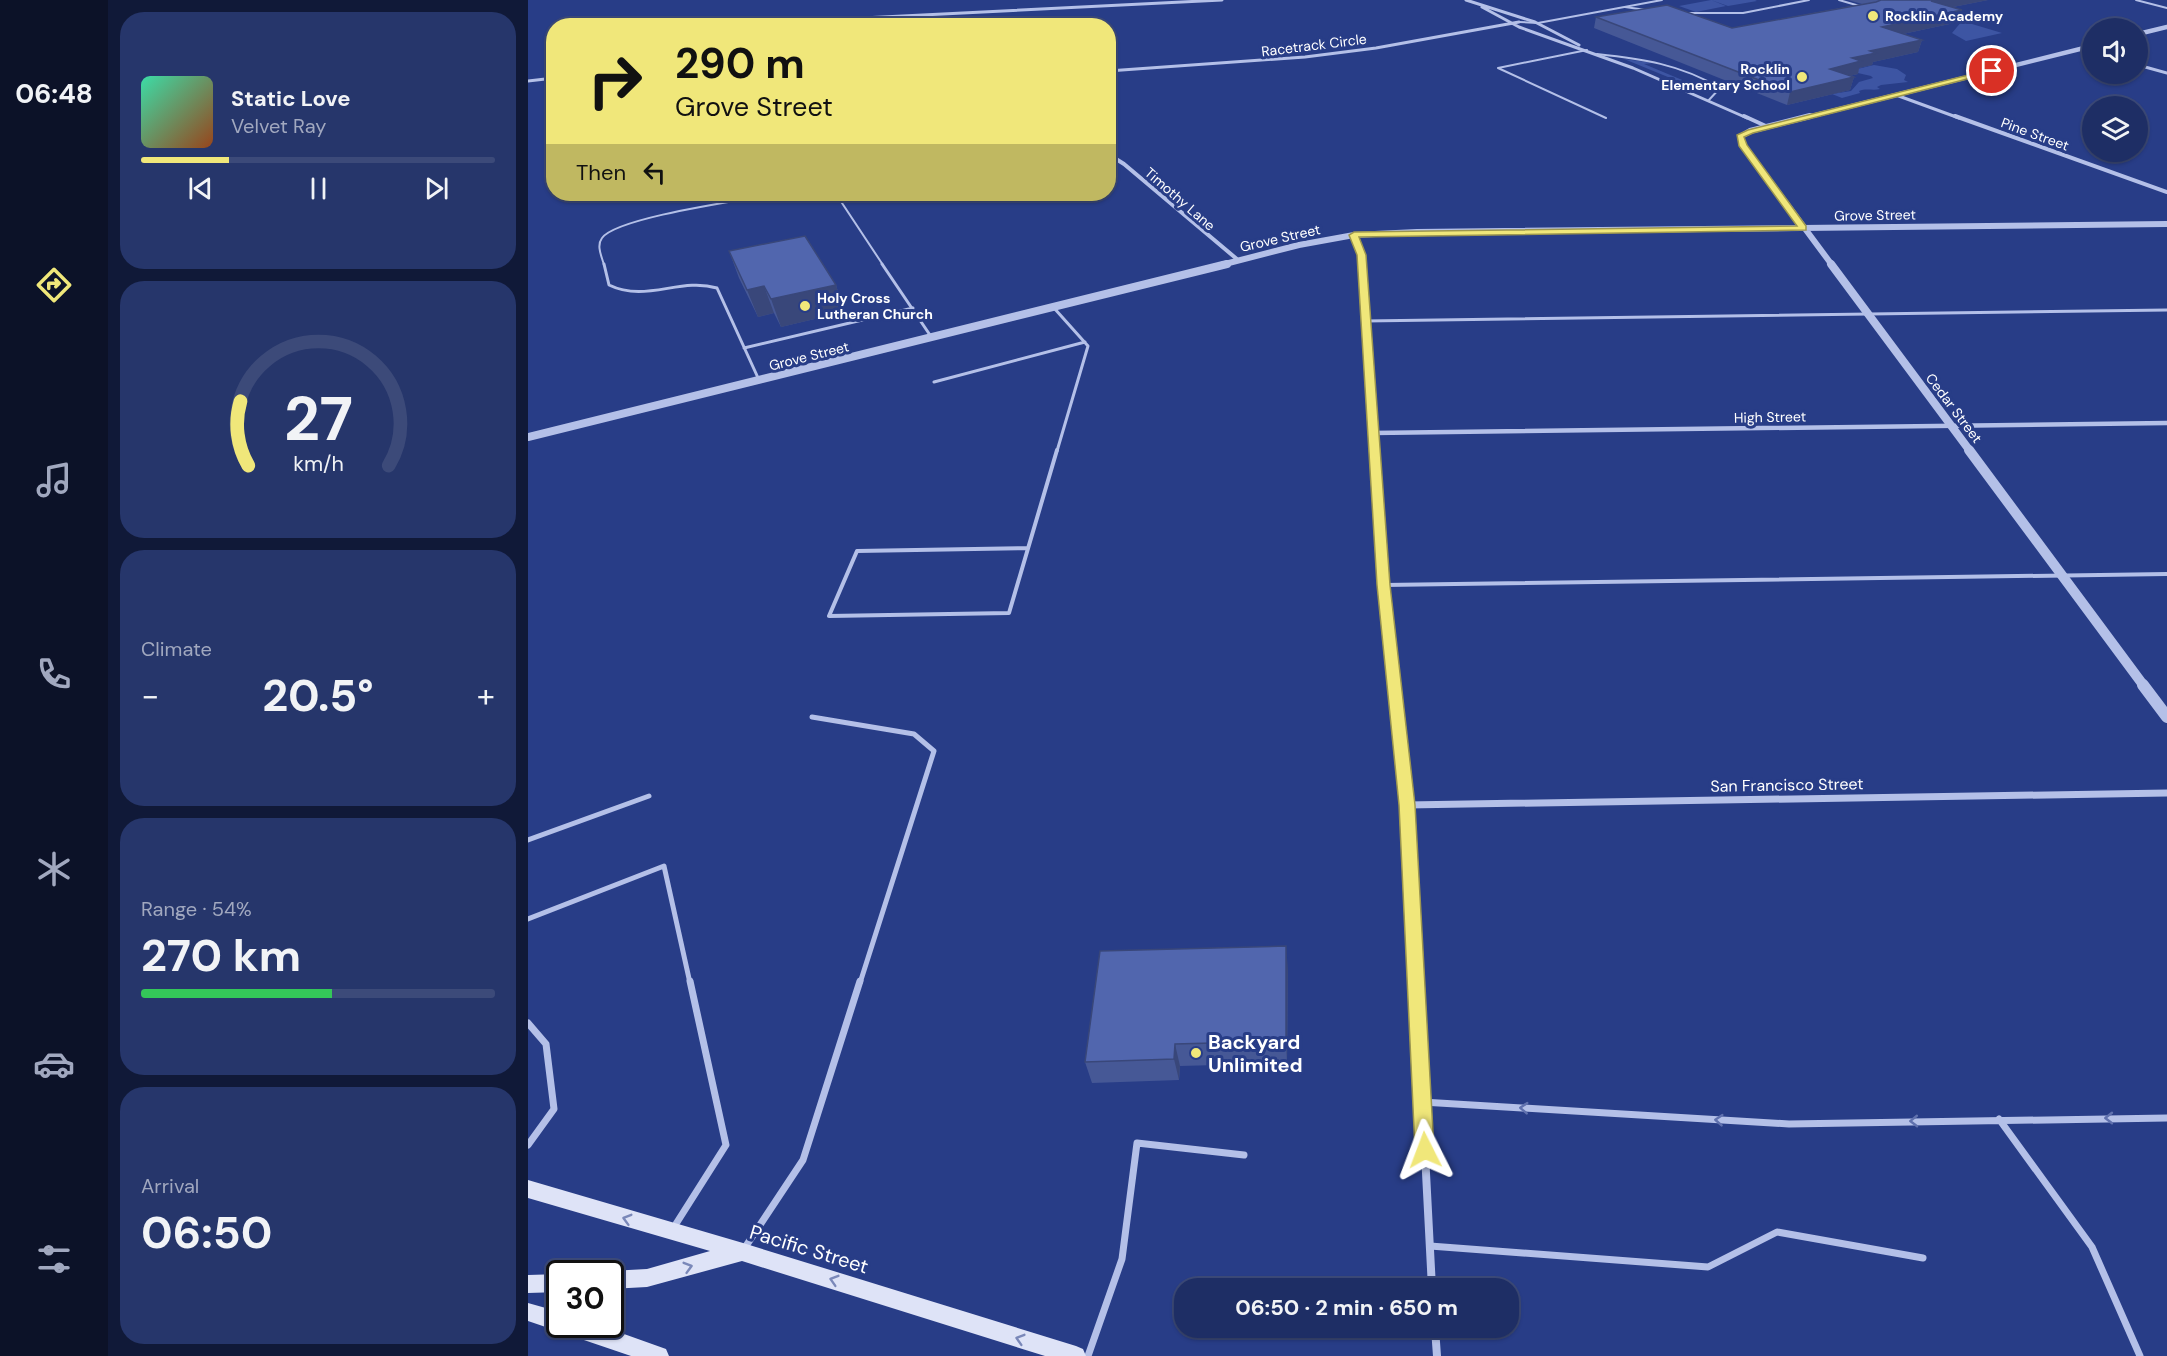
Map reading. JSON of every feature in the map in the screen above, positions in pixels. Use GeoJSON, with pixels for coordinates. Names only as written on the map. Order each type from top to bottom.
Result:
{"type":"FeatureCollection","features":[{"type":"Feature","properties":{"kind":"main road","name":"Pacific Street"},"geometry":{"type":"LineString","coordinates":[[528,1189],[743,1252],[1076,1356]]}},
{"type":"Feature","properties":{"kind":"main road"},"geometry":{"type":"LineString","coordinates":[[624,1279],[647,1278],[743,1252]]}},
{"type":"Feature","properties":{"kind":"main road"},"geometry":{"type":"LineString","coordinates":[[528,1284],[546,1283]]}},
{"type":"Feature","properties":{"kind":"main road"},"geometry":{"type":"LineString","coordinates":[[528,1312],[546,1318]]}},
{"type":"Feature","properties":{"kind":"main road"},"geometry":{"type":"LineString","coordinates":[[607,1338],[659,1356]]}},
{"type":"Feature","properties":{"kind":"street"},"geometry":{"type":"LineString","coordinates":[[853,18],[1221,0]]}},
{"type":"Feature","properties":{"kind":"street"},"geometry":{"type":"LineString","coordinates":[[1466,0],[1482,7],[1506,11],[1566,36],[1587,50]]}},
{"type":"Feature","properties":{"kind":"street"},"geometry":{"type":"LineString","coordinates":[[1482,7],[1490,14],[1550,39],[1597,54],[1768,127],[2082,48]]}},
{"type":"Feature","properties":{"kind":"street","name":"Racetrack Circle"},"geometry":{"type":"LineString","coordinates":[[1116,69],[1305,57],[1376,48],[1519,22]]}},
{"type":"Feature","properties":{"kind":"street"},"geometry":{"type":"LineString","coordinates":[[2148,32],[2167,27]]}},
{"type":"Feature","properties":{"kind":"street"},"geometry":{"type":"LineString","coordinates":[[2148,67],[2167,73]]}},
{"type":"Feature","properties":{"kind":"street"},"geometry":{"type":"LineString","coordinates":[[528,81],[546,79]]}},
{"type":"Feature","properties":{"kind":"street","name":"Pine Street"},"geometry":{"type":"LineString","coordinates":[[1896,95],[2167,192]]}},
{"type":"Feature","properties":{"kind":"street","name":"Cedar Street"},"geometry":{"type":"LineString","coordinates":[[1768,127],[1744,134],[1740,137],[1741,141],[1803,228],[2167,717]]}},
{"type":"Feature","properties":{"kind":"street","name":"Timothy Lane"},"geometry":{"type":"LineString","coordinates":[[1116,159],[1238,260]]}},
{"type":"Feature","properties":{"kind":"street","name":"Grove Street"},"geometry":{"type":"LineString","coordinates":[[528,437],[1054,308],[1238,260],[1354,235],[2167,224]]}},
{"type":"Feature","properties":{"kind":"street"},"geometry":{"type":"LineString","coordinates":[[1354,235],[1362,255],[1384,585],[1407,805],[1432,1278]]}},
{"type":"Feature","properties":{"kind":"street","name":"High Street"},"geometry":{"type":"LineString","coordinates":[[1373,433],[2167,423]]}},
{"type":"Feature","properties":{"kind":"street","name":"San Francisco Street"},"geometry":{"type":"LineString","coordinates":[[1407,805],[2167,793]]}},
{"type":"Feature","properties":{"kind":"street"},"geometry":{"type":"LineString","coordinates":[[1436,1338],[1437,1356]]}},
{"type":"Feature","properties":{"kind":"lane"},"geometry":{"type":"LineString","coordinates":[[1519,22],[1532,22],[1662,0]]}},
{"type":"Feature","properties":{"kind":"lane"},"geometry":{"type":"LineString","coordinates":[[1686,13],[1743,13],[1809,0]]}},
{"type":"Feature","properties":{"kind":"lane"},"geometry":{"type":"LineString","coordinates":[[1839,0],[1868,9]]}},
{"type":"Feature","properties":{"kind":"lane"},"geometry":{"type":"LineString","coordinates":[[2136,0],[2167,8]]}},
{"type":"Feature","properties":{"kind":"lane"},"geometry":{"type":"LineString","coordinates":[[1625,7],[1652,10]]}},
{"type":"Feature","properties":{"kind":"lane"},"geometry":{"type":"LineString","coordinates":[[1587,50],[1498,68],[1606,118]]}},
{"type":"Feature","properties":{"kind":"lane"},"geometry":{"type":"LineString","coordinates":[[1597,54],[1656,61],[1710,82],[1720,88],[1708,101]]}},
{"type":"Feature","properties":{"kind":"lane"},"geometry":{"type":"LineString","coordinates":[[740,201],[625,224],[602,238],[599,246],[609,285],[618,291],[635,294],[696,284],[717,288],[759,380]]}},
{"type":"Feature","properties":{"kind":"lane"},"geometry":{"type":"LineString","coordinates":[[841,201],[932,338]]}},
{"type":"Feature","properties":{"kind":"lane"},"geometry":{"type":"LineString","coordinates":[[744,348],[913,308]]}},
{"type":"Feature","properties":{"kind":"lane"},"geometry":{"type":"LineString","coordinates":[[1028,548],[857,551],[829,616],[1009,613],[1088,346],[1054,308]]}},
{"type":"Feature","properties":{"kind":"lane"},"geometry":{"type":"LineString","coordinates":[[1365,321],[2167,310]]}},
{"type":"Feature","properties":{"kind":"lane"},"geometry":{"type":"LineString","coordinates":[[934,382],[1084,342]]}},
{"type":"Feature","properties":{"kind":"lane"},"geometry":{"type":"LineString","coordinates":[[1384,585],[2167,574]]}},
{"type":"Feature","properties":{"kind":"lane"},"geometry":{"type":"LineString","coordinates":[[743,1252],[803,1160],[934,751],[914,734],[812,717]]}},
{"type":"Feature","properties":{"kind":"lane"},"geometry":{"type":"LineString","coordinates":[[528,840],[649,796]]}},
{"type":"Feature","properties":{"kind":"lane"},"geometry":{"type":"LineString","coordinates":[[528,919],[664,866],[726,1145],[670,1232]]}},
{"type":"Feature","properties":{"kind":"lane"},"geometry":{"type":"LineString","coordinates":[[528,1023],[546,1044],[554,1109],[528,1145]]}},
{"type":"Feature","properties":{"kind":"lane"},"geometry":{"type":"LineString","coordinates":[[1422,1102],[1789,1124],[2167,1118]]}},
{"type":"Feature","properties":{"kind":"lane"},"geometry":{"type":"LineString","coordinates":[[1999,1119],[2091,1247],[2140,1356]]}},
{"type":"Feature","properties":{"kind":"lane"},"geometry":{"type":"LineString","coordinates":[[1088,1356],[1122,1259],[1137,1143],[1244,1155]]}},
{"type":"Feature","properties":{"kind":"lane"},"geometry":{"type":"LineString","coordinates":[[1430,1245],[1708,1267],[1777,1232],[1923,1258]]}},
{"type":"Feature","properties":{"kind":"shaded area"},"geometry":{"type":"Polygon","coordinates":[[[1711,0],[1755,0],[1757,1],[1728,6],[1711,0]]]}},
{"type":"Feature","properties":{"kind":"shaded area"},"geometry":{"type":"Polygon","coordinates":[[[1711,0],[1726,6],[1696,12],[1679,6],[1711,0]]]}},
{"type":"Feature","properties":{"kind":"shaded area"},"geometry":{"type":"Polygon","coordinates":[[[1962,21],[2002,33],[1966,41],[1952,33],[1962,21]]]}},
{"type":"Feature","properties":{"kind":"shaded area"},"geometry":{"type":"Polygon","coordinates":[[[1624,59],[1653,63],[1644,64],[1687,82],[1702,83],[1711,91],[1707,93],[1624,59]]]}},
{"type":"Feature","properties":{"kind":"shaded area"},"geometry":{"type":"Polygon","coordinates":[[[1874,65],[1897,69],[1906,75],[1904,80],[1908,82],[1881,85],[1877,87],[1880,89],[1862,90],[1859,91],[1860,93],[1842,98],[1832,94],[1851,91],[1859,82],[1873,78],[1849,71],[1874,65]]]}},
{"type":"Feature","properties":{"kind":"building"},"geometry":{"type":"Polygon","coordinates":[[[1881,0],[1937,0],[1931,1],[1962,10],[1882,27],[1922,40],[1870,51],[1876,53],[1852,58],[1861,61],[1830,69],[1854,77],[1790,92],[1596,17],[1667,5],[1732,28],[1881,0]]]}},
{"type":"Feature","properties":{"kind":"building"},"geometry":{"type":"Polygon","coordinates":[[[805,236],[836,285],[771,299],[764,286],[747,290],[729,251],[805,236]]]}},
{"type":"Feature","properties":{"kind":"building"},"geometry":{"type":"Polygon","coordinates":[[[1286,946],[1286,1041],[1175,1044],[1174,1059],[1085,1062],[1100,951],[1286,946]]]}},
{"type":"Feature","properties":{"kind":"place","name":"Rocklin Academy"},"geometry":{"type":"Point","coordinates":[1873,16]}},
{"type":"Feature","properties":{"kind":"place","name":"Rocklin Elementary School"},"geometry":{"type":"Point","coordinates":[1802,77]}},
{"type":"Feature","properties":{"kind":"place","name":"Holy Cross Lutheran Church"},"geometry":{"type":"Point","coordinates":[805,306]}},
{"type":"Feature","properties":{"kind":"place","name":"Backyard Unlimited"},"geometry":{"type":"Point","coordinates":[1196,1053]}},
{"type":"Feature","properties":{"kind":"route"},"geometry":{"type":"LineString","coordinates":[[1425,1150],[1407,805],[1384,585],[1362,255],[1354,235],[1417,232],[1803,228],[1743,146],[1740,137],[1750,131],[1992,71]]}}]}
